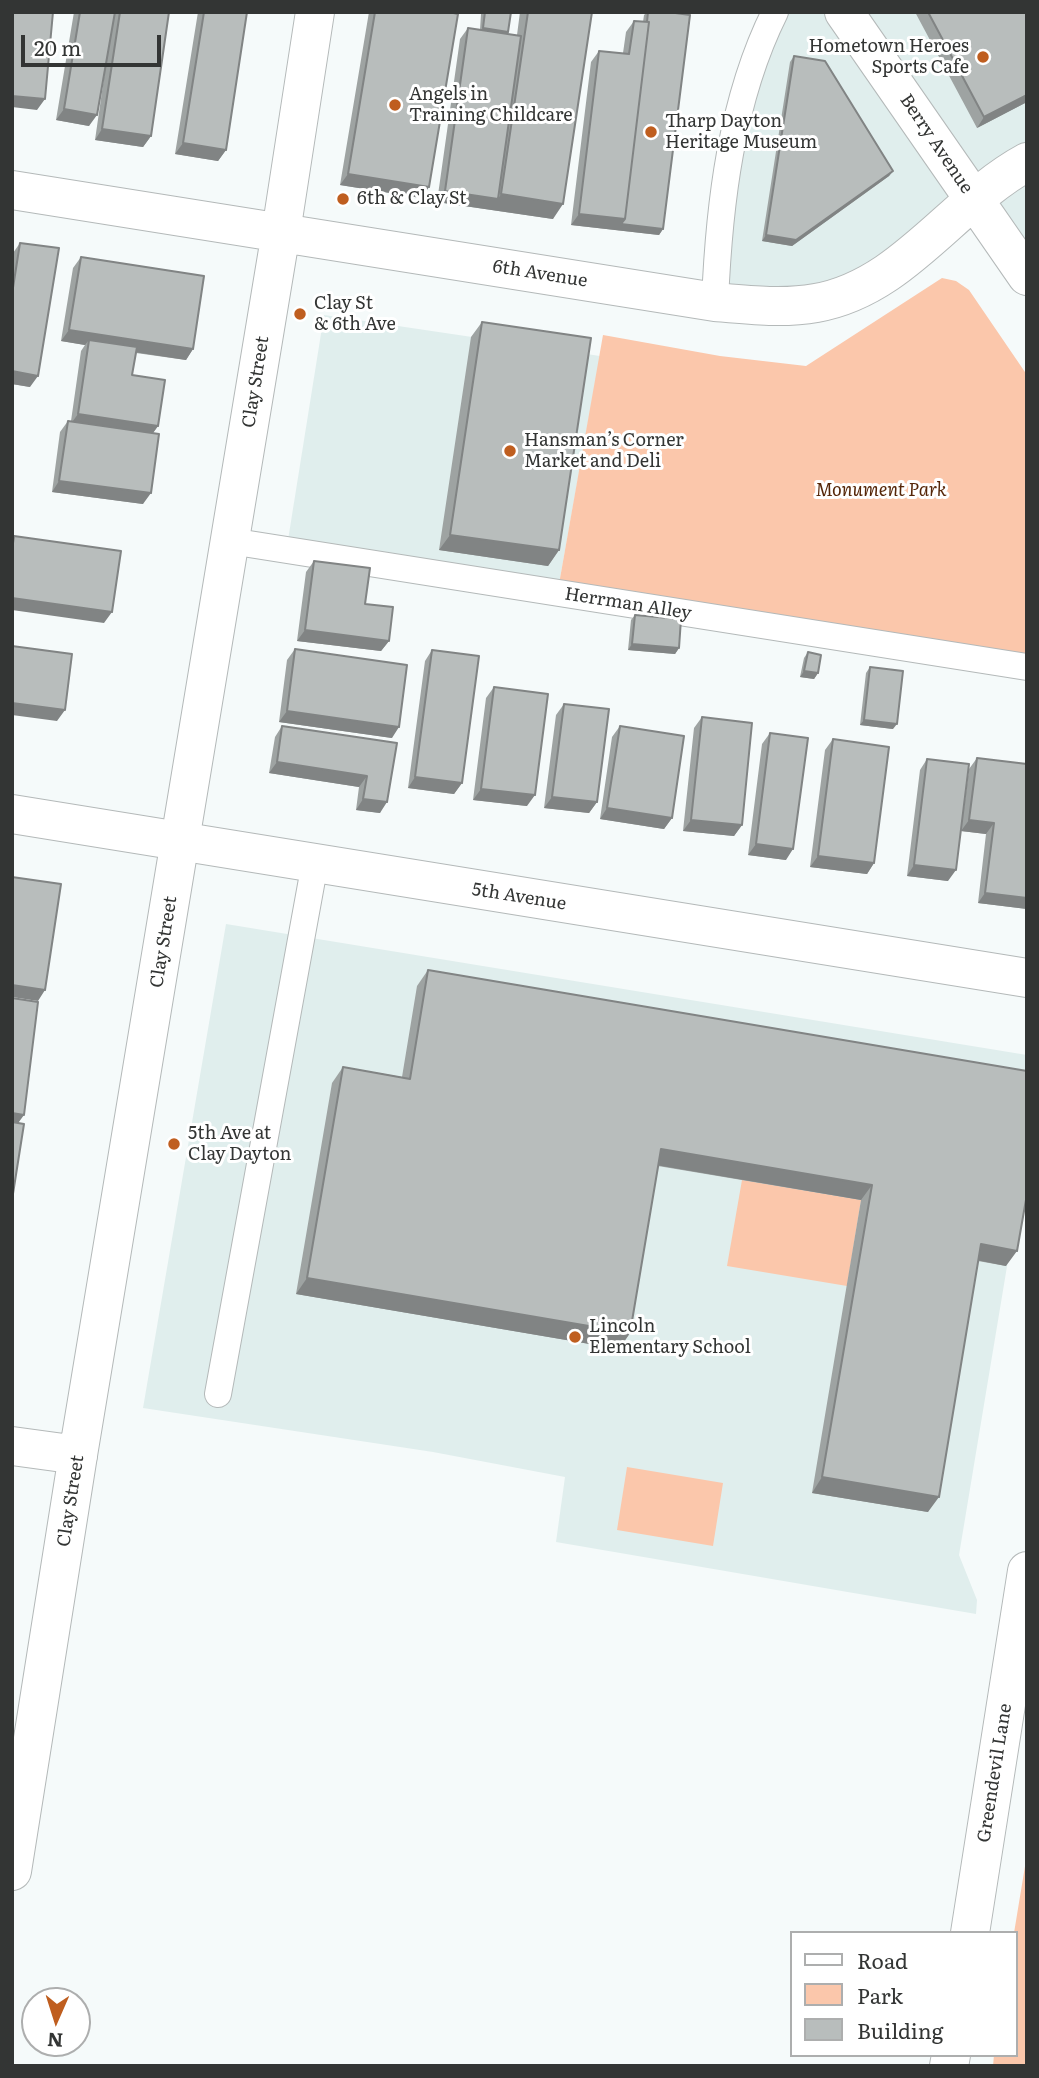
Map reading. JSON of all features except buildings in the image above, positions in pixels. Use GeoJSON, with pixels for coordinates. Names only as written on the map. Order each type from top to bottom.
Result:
{"type":"FeatureCollection","features":[{"type":"Feature","properties":{"kind":"street","name":"Clay Street"},"geometry":{"type":"LineString","coordinates":[[12,1871],[21,1755],[78,1455],[281,232],[315,12]]}},
{"type":"Feature","properties":{"kind":"street","name":"Berry Avenue"},"geometry":{"type":"LineString","coordinates":[[844,12],[1027,276]]}},
{"type":"Feature","properties":{"kind":"street","name":"6th Avenue"},"geometry":{"type":"LineString","coordinates":[[12,190],[715,302],[765,306],[816,303],[853,292],[882,277],[972,198],[1027,162]]}},
{"type":"Feature","properties":{"kind":"street","name":"5th Avenue"},"geometry":{"type":"LineString","coordinates":[[12,814],[181,839],[1027,978]]}},
{"type":"Feature","properties":{"kind":"street"},"geometry":{"type":"LineString","coordinates":[[12,1446],[78,1455]]}},
{"type":"Feature","properties":{"kind":"street","name":"Greendevil Lane"},"geometry":{"type":"LineString","coordinates":[[970,1931],[1027,1571]]}},
{"type":"Feature","properties":{"kind":"lane"},"geometry":{"type":"LineString","coordinates":[[715,302],[718,232],[738,119],[750,68],[775,12]]}},
{"type":"Feature","properties":{"kind":"lane","name":"Herrman Alley"},"geometry":{"type":"LineString","coordinates":[[230,541],[1027,667]]}},
{"type":"Feature","properties":{"kind":"lane"},"geometry":{"type":"LineString","coordinates":[[218,1394],[315,863]]}},
{"type":"Feature","properties":{"kind":"shaded area"},"geometry":{"type":"Polygon","coordinates":[[[775,12],[1027,12],[1027,276],[972,198],[882,277],[715,302],[718,232],[775,12]]]}},
{"type":"Feature","properties":{"kind":"shaded area"},"geometry":{"type":"Polygon","coordinates":[[[324,315],[600,356],[559,584],[288,540],[324,315]]]}},
{"type":"Feature","properties":{"kind":"shaded area","name":"Lincoln Elementary School"},"geometry":{"type":"Polygon","coordinates":[[[226,924],[1027,1055],[1027,1146],[959,1555],[977,1600],[976,1614],[556,1542],[565,1477],[433,1452],[143,1408],[226,924]]]}},
{"type":"Feature","properties":{"kind":"green space","name":"Monument Park"},"geometry":{"type":"Polygon","coordinates":[[[942,278],[956,281],[969,290],[1027,375],[1027,662],[559,584],[603,335],[720,356],[806,366],[942,278]]]}},
{"type":"Feature","properties":{"kind":"green space"},"geometry":{"type":"Polygon","coordinates":[[[742,1180],[861,1200],[847,1286],[727,1266],[742,1180]]]}},
{"type":"Feature","properties":{"kind":"green space"},"geometry":{"type":"Polygon","coordinates":[[[627,1467],[723,1483],[713,1546],[617,1530],[627,1467]]]}},
{"type":"Feature","properties":{"kind":"green space"},"geometry":{"type":"Polygon","coordinates":[[[1027,1854],[1027,2066],[993,2066],[994,2057],[1018,2057],[1018,1931],[1014,1931],[1027,1854]]]}},
{"type":"Feature","properties":{"kind":"place","name":"Hometown Heroes Sports Cafe"},"geometry":{"type":"Point","coordinates":[983,57]}},
{"type":"Feature","properties":{"kind":"place","name":"Angels in Training Childcare"},"geometry":{"type":"Point","coordinates":[395,105]}},
{"type":"Feature","properties":{"kind":"place","name":"Tharp Dayton Heritage Museum"},"geometry":{"type":"Point","coordinates":[651,132]}},
{"type":"Feature","properties":{"kind":"place","name":"6th & Clay St"},"geometry":{"type":"Point","coordinates":[343,199]}},
{"type":"Feature","properties":{"kind":"place","name":"Clay St & 6th Ave"},"geometry":{"type":"Point","coordinates":[300,314]}},
{"type":"Feature","properties":{"kind":"place","name":"Hansman’s Corner Market and Deli"},"geometry":{"type":"Point","coordinates":[510,451]}},
{"type":"Feature","properties":{"kind":"place","name":"5th Ave at Clay Dayton"},"geometry":{"type":"Point","coordinates":[174,1144]}},
{"type":"Feature","properties":{"kind":"place","name":"Lincoln Elementary School"},"geometry":{"type":"Point","coordinates":[575,1337]}}]}
